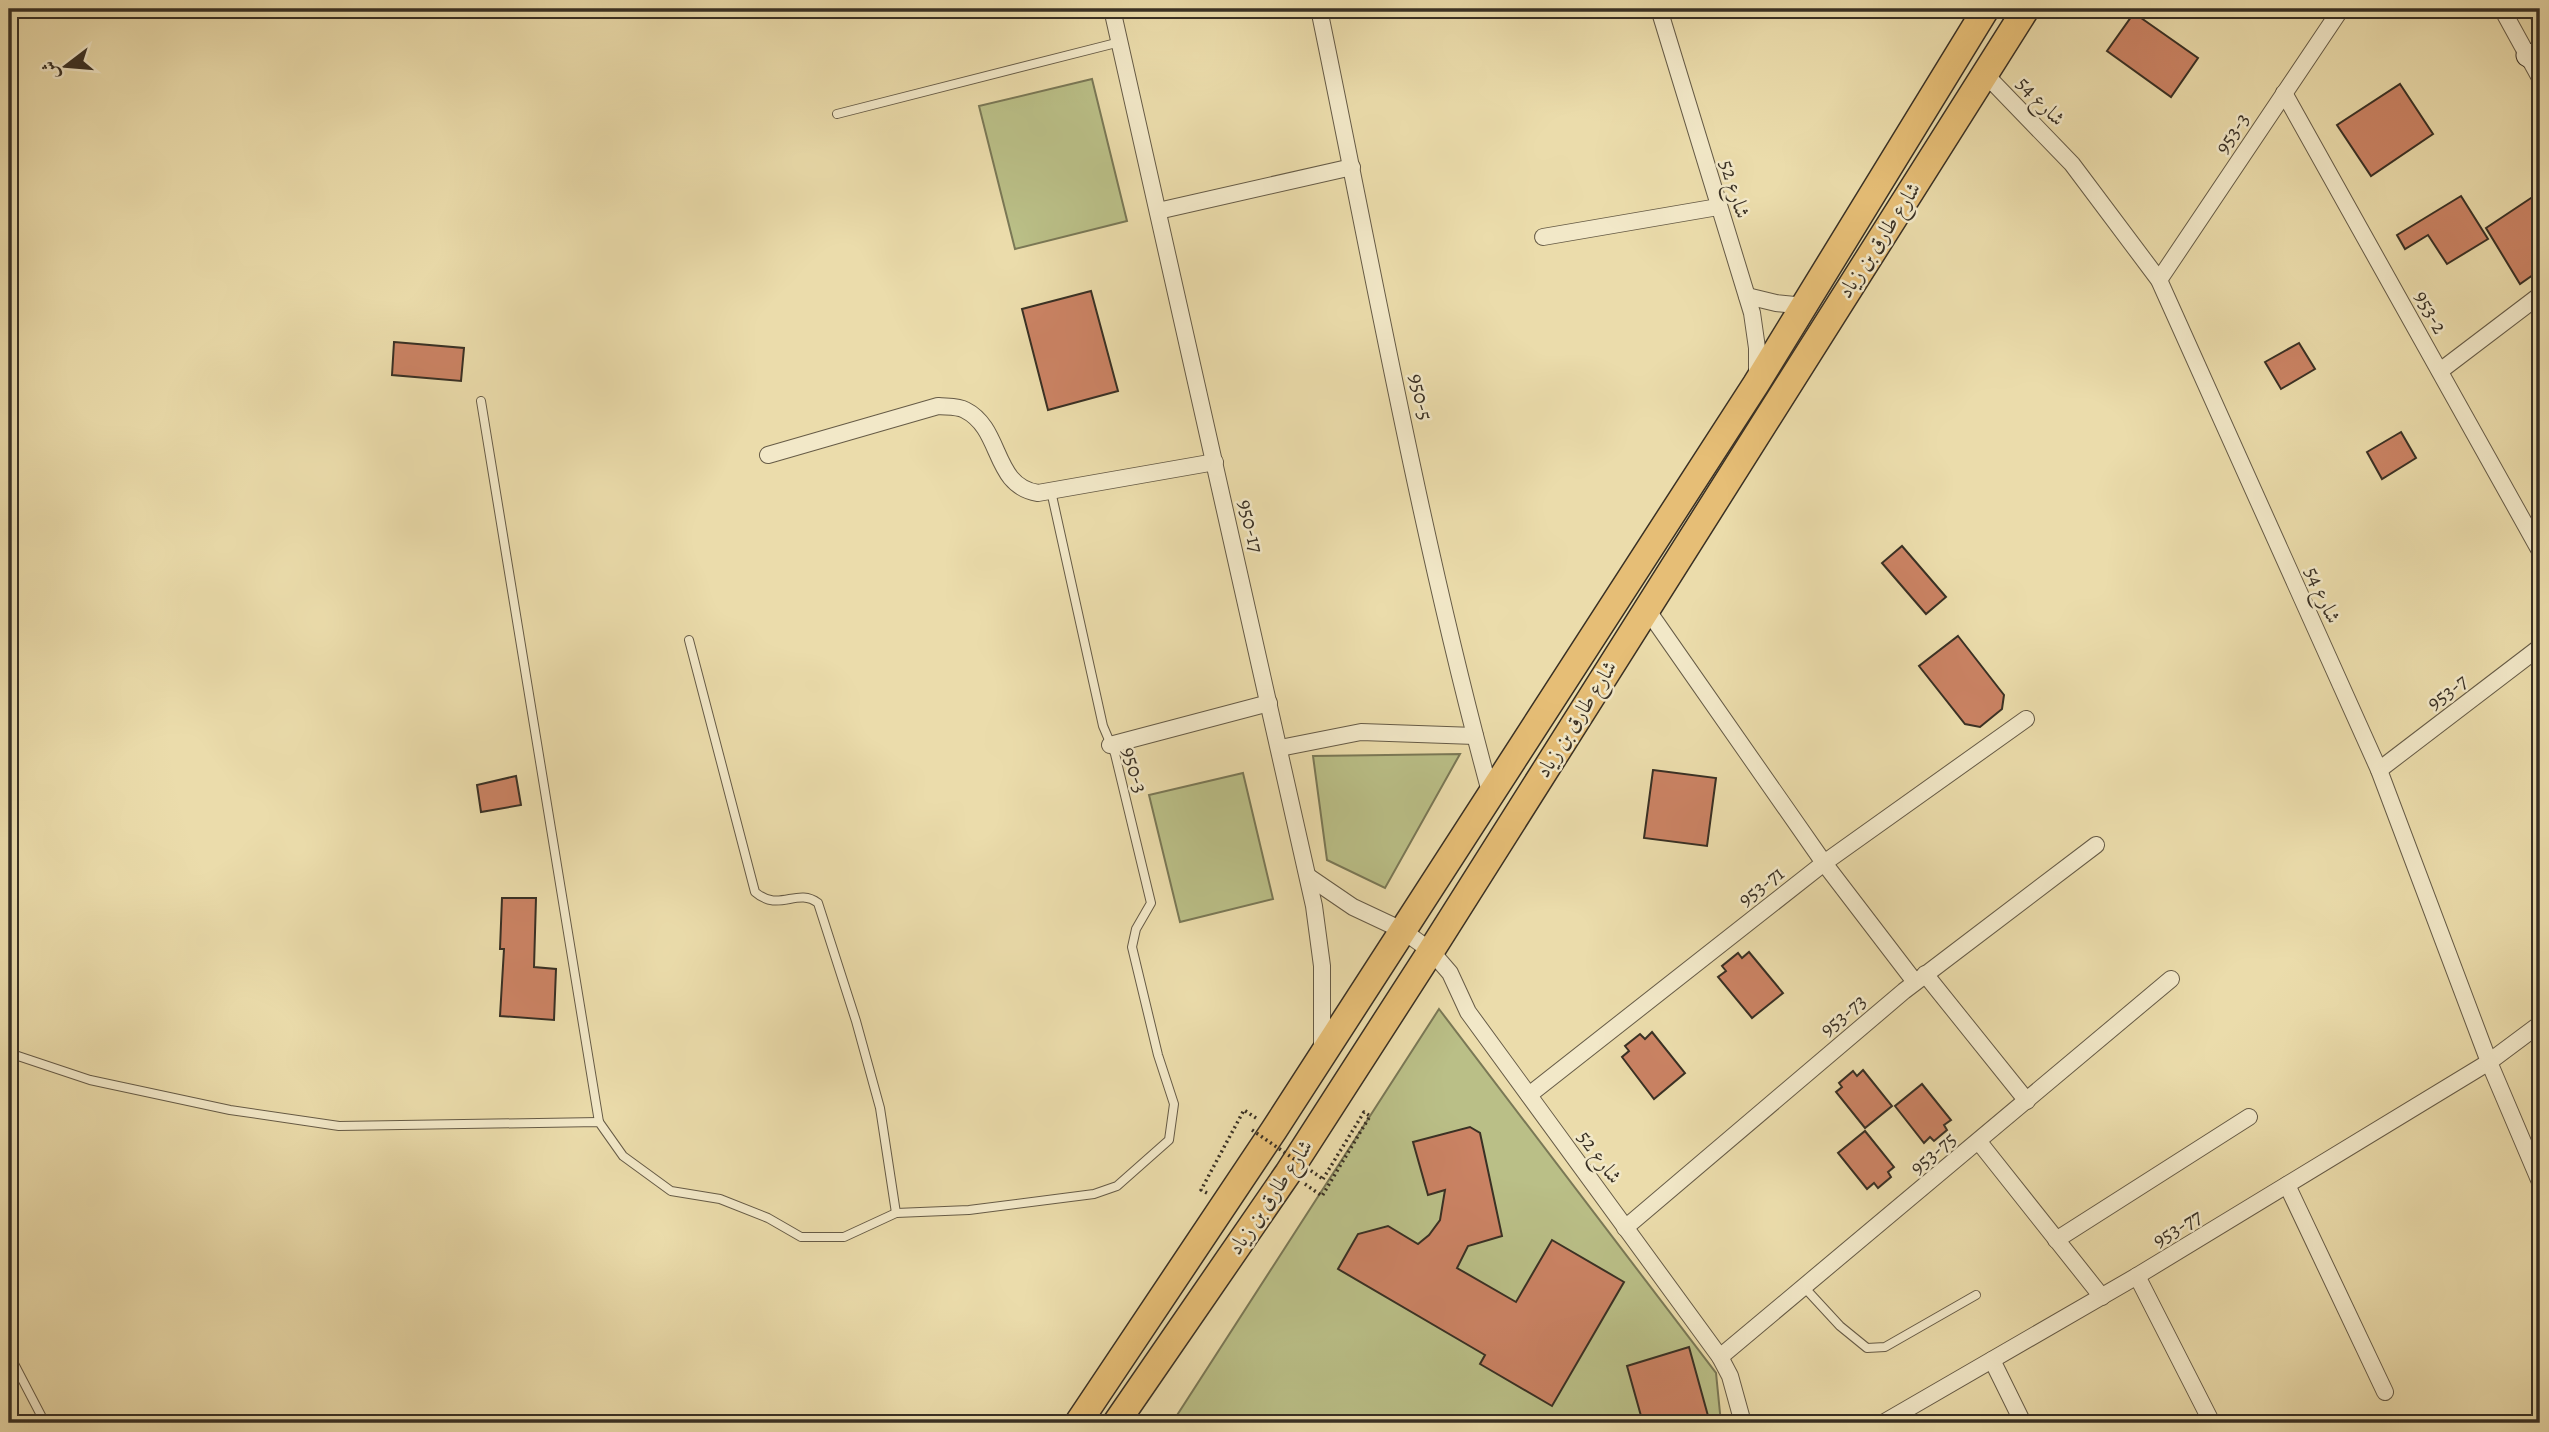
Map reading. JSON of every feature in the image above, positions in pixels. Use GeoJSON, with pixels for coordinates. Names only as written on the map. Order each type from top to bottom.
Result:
{"type":"FeatureCollection","features":[{"type":"Feature","properties":{"kind":"main road","name":"شارع طارق بن زياد"},"geometry":{"type":"LineString","coordinates":[[1078,1423],[1156,1311],[1322,1057],[1490,792],[1756,384],[1986,9]]}},
{"type":"Feature","properties":{"kind":"main road","name":"شارع طارق بن زياد"},"geometry":{"type":"LineString","coordinates":[[1116,1423],[1288,1173],[1431,951],[2026,9]]}},
{"type":"Feature","properties":{"kind":"street","name":"950-17"},"geometry":{"type":"LineString","coordinates":[[1112,9],[1308,877],[1322,966],[1322,1057]]}},
{"type":"Feature","properties":{"kind":"street","name":"950-5"},"geometry":{"type":"LineString","coordinates":[[1319,9],[1425,526],[1490,792]]}},
{"type":"Feature","properties":{"kind":"street","name":"شارع 52"},"geometry":{"type":"LineString","coordinates":[[1659,9],[1747,296],[1757,348],[1756,384]]}},
{"type":"Feature","properties":{"kind":"street","name":"953-3"},"geometry":{"type":"LineString","coordinates":[[2159,280],[2341,9]]}},
{"type":"Feature","properties":{"kind":"street"},"geometry":{"type":"LineString","coordinates":[[2502,9],[2534,58],[2540,78]]}},
{"type":"Feature","properties":{"kind":"street","name":"شارع 54"},"geometry":{"type":"LineString","coordinates":[[1985,74],[2072,164],[2159,280],[2379,770],[2488,1062],[2540,1182]]}},
{"type":"Feature","properties":{"kind":"street","name":"953-2"},"geometry":{"type":"LineString","coordinates":[[2284,93],[2540,551]]}},
{"type":"Feature","properties":{"kind":"street"},"geometry":{"type":"LineString","coordinates":[[1158,211],[1352,167]]}},
{"type":"Feature","properties":{"kind":"street"},"geometry":{"type":"LineString","coordinates":[[1544,237],[1718,207]]}},
{"type":"Feature","properties":{"kind":"street"},"geometry":{"type":"LineString","coordinates":[[2440,372],[2540,295]]}},
{"type":"Feature","properties":{"kind":"street"},"geometry":{"type":"LineString","coordinates":[[1747,296],[1805,306]]}},
{"type":"Feature","properties":{"kind":"street"},"geometry":{"type":"LineString","coordinates":[[768,455],[938,406],[965,409],[985,426],[1012,483],[1023,491],[1051,491],[1215,462]]}},
{"type":"Feature","properties":{"kind":"street"},"geometry":{"type":"LineString","coordinates":[[1646,608],[1824,863],[2027,1101]]}},
{"type":"Feature","properties":{"kind":"street","name":"953-7"},"geometry":{"type":"LineString","coordinates":[[2379,770],[2540,647]]}},
{"type":"Feature","properties":{"kind":"street"},"geometry":{"type":"LineString","coordinates":[[1110,745],[1269,703]]}},
{"type":"Feature","properties":{"kind":"street","name":"953-71"},"geometry":{"type":"LineString","coordinates":[[1529,1096],[1824,863],[2026,719]]}},
{"type":"Feature","properties":{"kind":"street"},"geometry":{"type":"LineString","coordinates":[[1280,748],[1361,732],[1475,736]]}},
{"type":"Feature","properties":{"kind":"street","name":"953-73"},"geometry":{"type":"LineString","coordinates":[[1625,1228],[1920,978],[2096,845]]}},
{"type":"Feature","properties":{"kind":"street","name":"شارع 52"},"geometry":{"type":"LineString","coordinates":[[1308,877],[1353,907],[1402,930],[1443,962],[1468,1012],[1720,1357],[1730,1376],[1742,1423]]}},
{"type":"Feature","properties":{"kind":"street","name":"953-75"},"geometry":{"type":"LineString","coordinates":[[1720,1357],[2171,979]]}},
{"type":"Feature","properties":{"kind":"street","name":"953-77"},"geometry":{"type":"LineString","coordinates":[[1883,1423],[2102,1297],[2287,1185],[2488,1062],[2540,1024]]}},
{"type":"Feature","properties":{"kind":"street"},"geometry":{"type":"LineString","coordinates":[[2056,1240],[2249,1117]]}},
{"type":"Feature","properties":{"kind":"street"},"geometry":{"type":"LineString","coordinates":[[1979,1142],[2102,1297]]}},
{"type":"Feature","properties":{"kind":"street"},"geometry":{"type":"LineString","coordinates":[[2287,1185],[2385,1392]]}},
{"type":"Feature","properties":{"kind":"street"},"geometry":{"type":"LineString","coordinates":[[2137,1276],[2212,1423]]}},
{"type":"Feature","properties":{"kind":"street"},"geometry":{"type":"LineString","coordinates":[[1992,1360],[2023,1423]]}},
{"type":"Feature","properties":{"kind":"lane"},"geometry":{"type":"LineString","coordinates":[[837,114],[1120,42]]}},
{"type":"Feature","properties":{"kind":"lane"},"geometry":{"type":"LineString","coordinates":[[481,401],[599,1122],[622,1156],[671,1191],[720,1199],[768,1218],[800,1237],[844,1237],[896,1213],[880,1108],[856,1021],[818,903],[799,897],[775,902],[765,900],[755,892],[689,640]]}},
{"type":"Feature","properties":{"kind":"lane","name":"950-3"},"geometry":{"type":"LineString","coordinates":[[896,1213],[970,1210],[1094,1194],[1117,1186],[1169,1140],[1174,1104],[1158,1055],[1132,947],[1136,929],[1151,903],[1103,726],[1051,491]]}},
{"type":"Feature","properties":{"kind":"lane"},"geometry":{"type":"LineString","coordinates":[[9,1052],[90,1080],[230,1110],[339,1126],[599,1122]]}},
{"type":"Feature","properties":{"kind":"lane"},"geometry":{"type":"LineString","coordinates":[[1804,1287],[1840,1326],[1867,1348],[1885,1347],[1976,1295]]}},
{"type":"Feature","properties":{"kind":"lane"},"geometry":{"type":"LineString","coordinates":[[9,1354],[45,1423]]}},
{"type":"Feature","properties":{"kind":"path"},"geometry":{"type":"LineString","coordinates":[[1252,1130],[1323,1179],[1364,1112],[1370,1116],[1322,1196],[1288,1173]]}},
{"type":"Feature","properties":{"kind":"green space"},"geometry":{"type":"Polygon","coordinates":[[[1092,79],[1127,221],[1015,249],[979,106],[1092,79]]]}},
{"type":"Feature","properties":{"kind":"green space"},"geometry":{"type":"Polygon","coordinates":[[[1460,754],[1385,888],[1327,860],[1313,756],[1460,754]]]}},
{"type":"Feature","properties":{"kind":"green space"},"geometry":{"type":"Polygon","coordinates":[[[1243,773],[1273,899],[1180,922],[1149,795],[1243,773]]]}},
{"type":"Feature","properties":{"kind":"green space"},"geometry":{"type":"Polygon","coordinates":[[[1439,1009],[1716,1373],[1721,1423],[1172,1423],[1439,1009]]]}},
{"type":"Feature","properties":{"kind":"building"},"geometry":{"type":"Polygon","coordinates":[[[2134,13],[2198,58],[2171,97],[2107,51],[2134,13]]]}},
{"type":"Feature","properties":{"kind":"building"},"geometry":{"type":"Polygon","coordinates":[[[2400,84],[2433,134],[2371,176],[2337,125],[2400,84]]]}},
{"type":"Feature","properties":{"kind":"building"},"geometry":{"type":"Polygon","coordinates":[[[2540,192],[2540,270],[2520,284],[2486,228],[2540,192]]]}},
{"type":"Feature","properties":{"kind":"building"},"geometry":{"type":"Polygon","coordinates":[[[2461,196],[2488,239],[2447,264],[2428,235],[2405,249],[2397,235],[2461,196]]]}},
{"type":"Feature","properties":{"kind":"building"},"geometry":{"type":"Polygon","coordinates":[[[1091,291],[1118,391],[1048,410],[1022,309],[1091,291]]]}},
{"type":"Feature","properties":{"kind":"building"},"geometry":{"type":"Polygon","coordinates":[[[394,342],[464,348],[461,381],[392,375],[394,342]]]}},
{"type":"Feature","properties":{"kind":"building"},"geometry":{"type":"Polygon","coordinates":[[[2299,343],[2315,369],[2281,389],[2265,362],[2299,343]]]}},
{"type":"Feature","properties":{"kind":"building"},"geometry":{"type":"Polygon","coordinates":[[[2401,432],[2416,458],[2382,479],[2367,452],[2401,432]]]}},
{"type":"Feature","properties":{"kind":"building"},"geometry":{"type":"Polygon","coordinates":[[[1902,546],[1946,597],[1926,614],[1882,563],[1902,546]]]}},
{"type":"Feature","properties":{"kind":"building"},"geometry":{"type":"Polygon","coordinates":[[[1958,636],[2004,695],[2002,709],[1980,727],[1965,724],[1919,666],[1958,636]]]}},
{"type":"Feature","properties":{"kind":"building"},"geometry":{"type":"Polygon","coordinates":[[[1653,770],[1716,778],[1707,846],[1644,838],[1653,770]]]}},
{"type":"Feature","properties":{"kind":"building"},"geometry":{"type":"Polygon","coordinates":[[[516,776],[521,805],[481,812],[477,785],[516,776]]]}},
{"type":"Feature","properties":{"kind":"building"},"geometry":{"type":"Polygon","coordinates":[[[502,898],[536,898],[534,967],[556,969],[554,1020],[500,1016],[504,949],[500,949],[502,898]]]}},
{"type":"Feature","properties":{"kind":"building"},"geometry":{"type":"Polygon","coordinates":[[[1749,952],[1783,993],[1752,1018],[1718,977],[1726,971],[1722,966],[1738,953],[1742,958],[1749,952]]]}},
{"type":"Feature","properties":{"kind":"building"},"geometry":{"type":"Polygon","coordinates":[[[1652,1032],[1685,1073],[1654,1099],[1622,1057],[1629,1051],[1625,1046],[1640,1034],[1645,1039],[1652,1032]]]}},
{"type":"Feature","properties":{"kind":"building"},"geometry":{"type":"Polygon","coordinates":[[[1863,1070],[1892,1106],[1865,1128],[1836,1092],[1842,1087],[1839,1083],[1853,1071],[1857,1076],[1863,1070]]]}},
{"type":"Feature","properties":{"kind":"building"},"geometry":{"type":"Polygon","coordinates":[[[1922,1084],[1951,1120],[1944,1125],[1947,1130],[1934,1141],[1930,1137],[1924,1143],[1895,1106],[1922,1084]]]}},
{"type":"Feature","properties":{"kind":"building"},"geometry":{"type":"Polygon","coordinates":[[[1470,1127],[1480,1133],[1502,1236],[1468,1246],[1457,1268],[1516,1302],[1552,1240],[1624,1282],[1552,1406],[1480,1364],[1485,1355],[1338,1269],[1358,1234],[1388,1226],[1418,1244],[1429,1235],[1440,1220],[1445,1190],[1428,1195],[1413,1142],[1470,1127]]]}},
{"type":"Feature","properties":{"kind":"building"},"geometry":{"type":"Polygon","coordinates":[[[1865,1131],[1894,1167],[1888,1172],[1891,1177],[1878,1188],[1874,1183],[1867,1189],[1838,1153],[1865,1131]]]}},
{"type":"Feature","properties":{"kind":"building"},"geometry":{"type":"Polygon","coordinates":[[[1689,1347],[1710,1423],[1643,1423],[1627,1366],[1689,1347]]]}}]}
